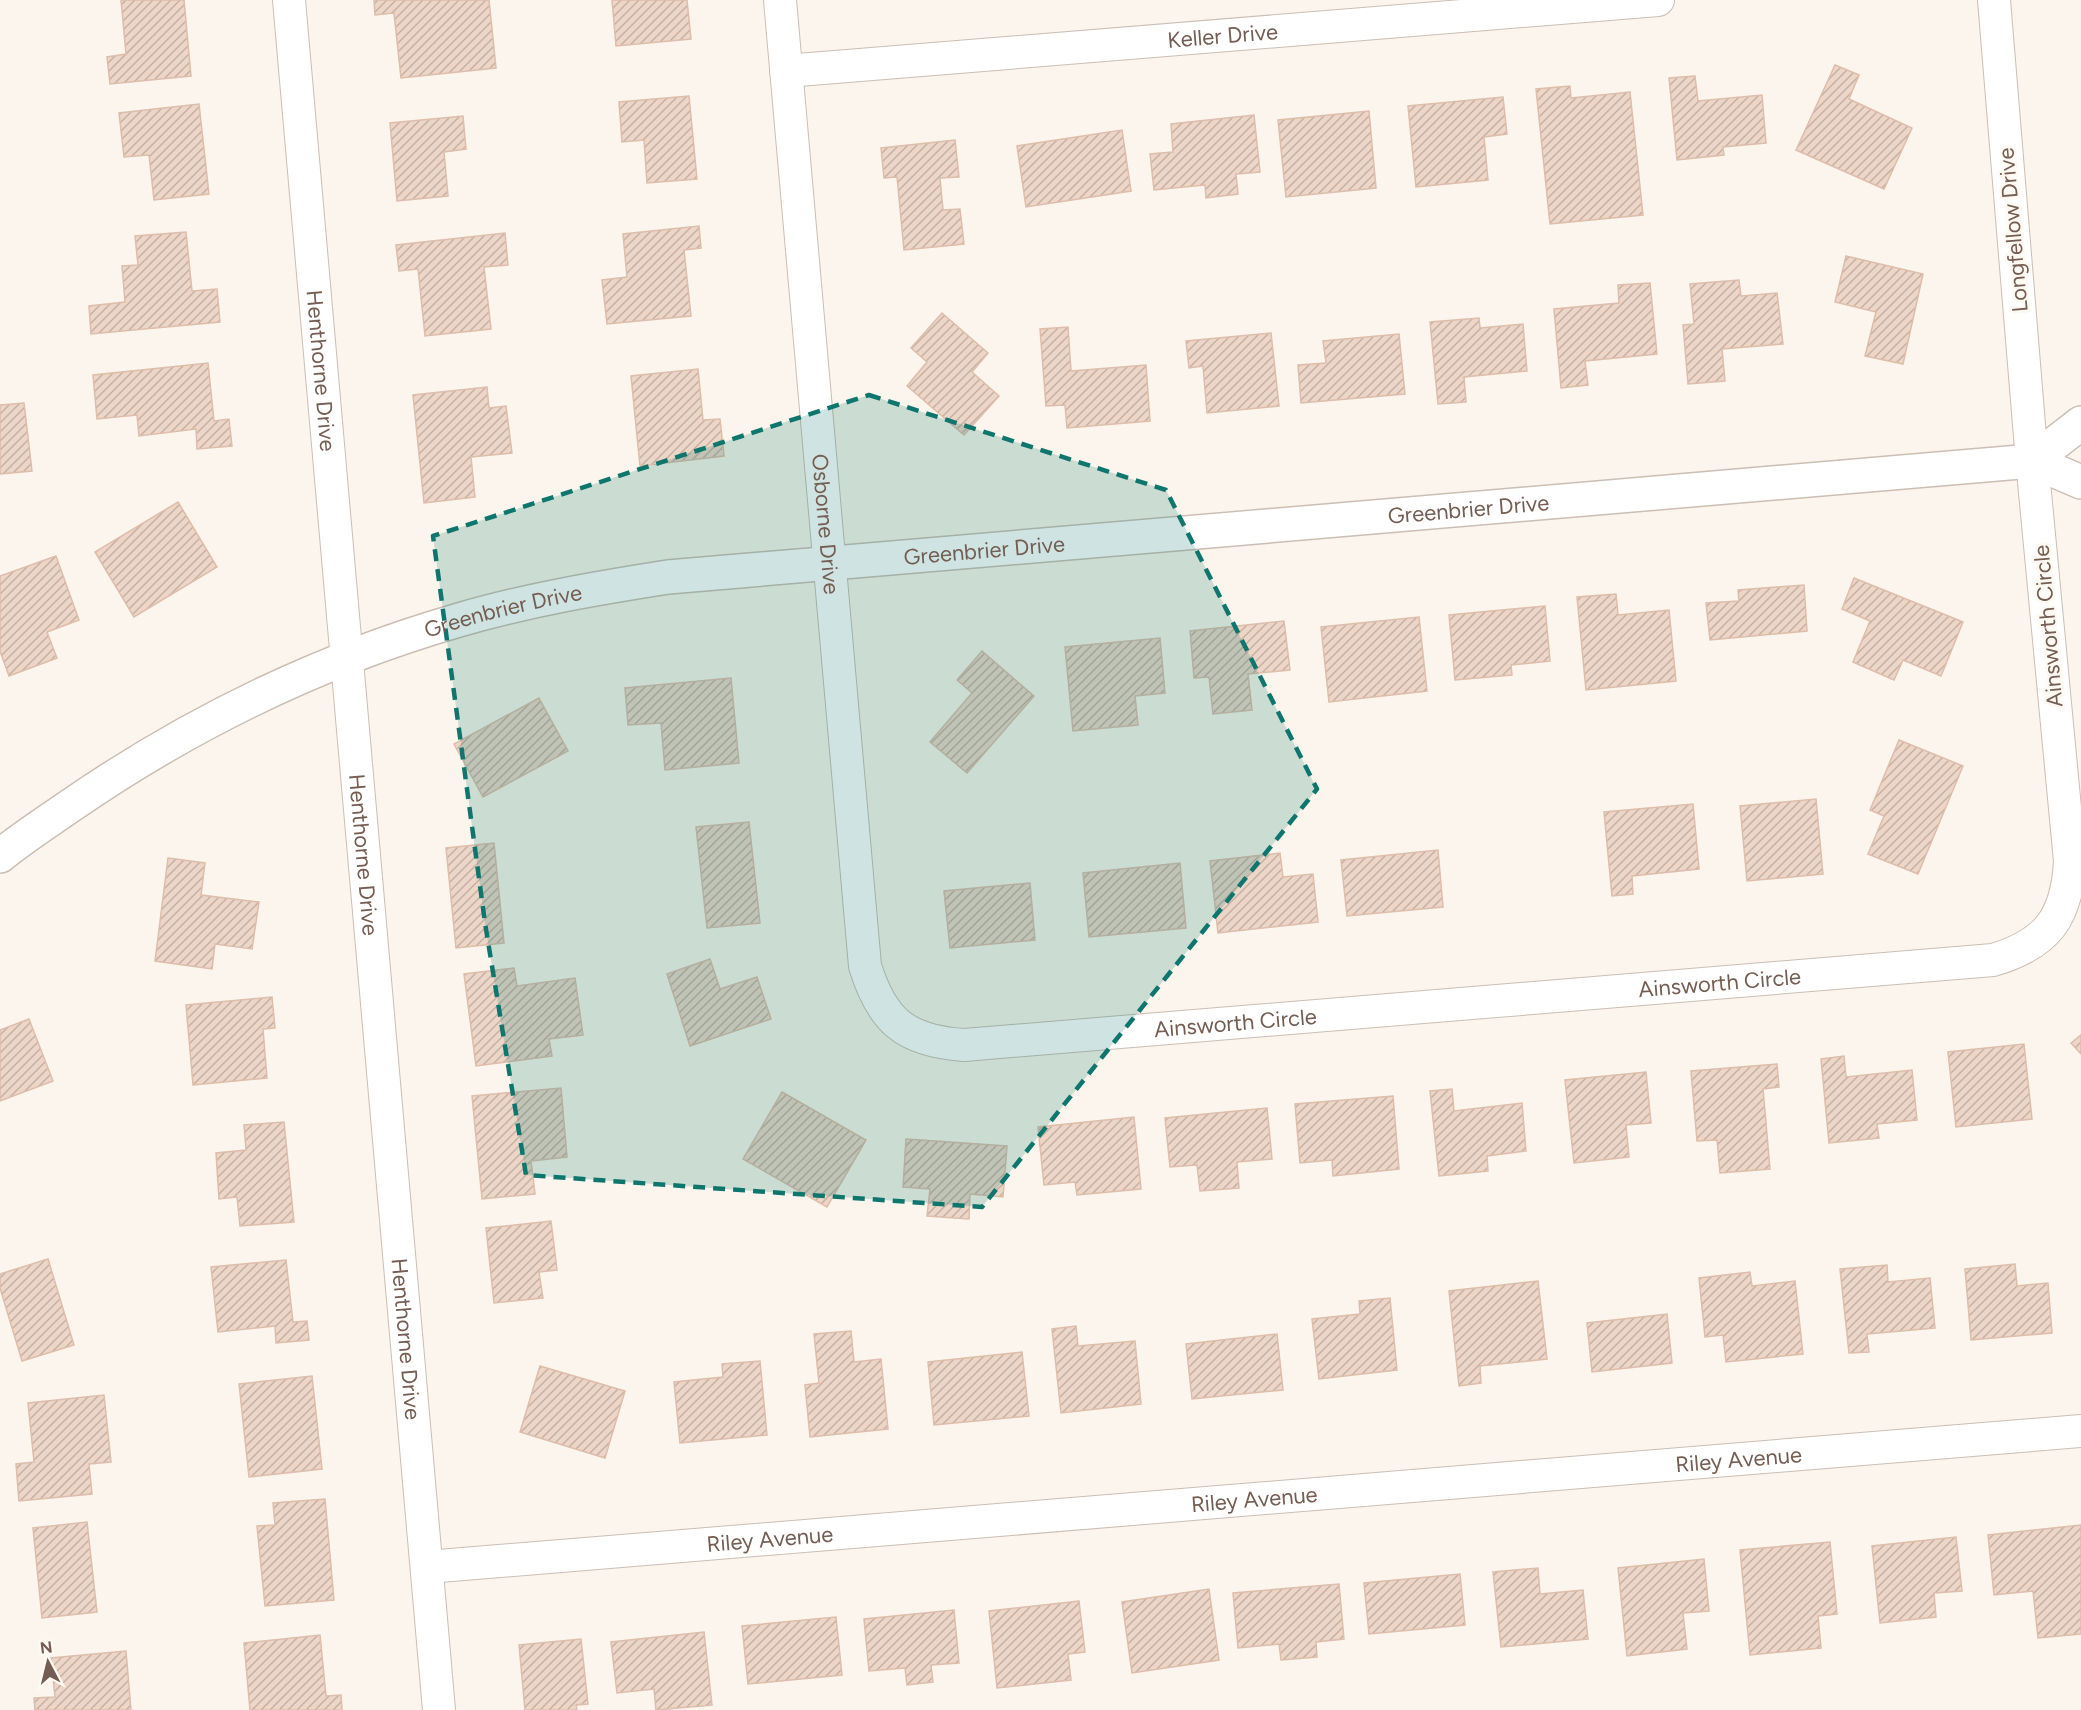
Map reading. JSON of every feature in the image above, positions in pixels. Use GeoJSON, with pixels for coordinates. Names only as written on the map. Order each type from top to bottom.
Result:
{"type":"FeatureCollection","features":[{"type":"Feature","properties":{"kind":"street","name":"Henthorne Drive"},"geometry":{"type":"LineString","coordinates":[[289,0],[439,1710]]}},
{"type":"Feature","properties":{"kind":"street","name":"Osborne Drive"},"geometry":{"type":"LineString","coordinates":[[780,0],[865,966],[873,992],[888,1016],[910,1033]]}},
{"type":"Feature","properties":{"kind":"street","name":"Keller Drive"},"geometry":{"type":"LineString","coordinates":[[786,71],[1658,0]]}},
{"type":"Feature","properties":{"kind":"street","name":"Longfellow Drive"},"geometry":{"type":"LineString","coordinates":[[1994,0],[2032,461]]}},
{"type":"Feature","properties":{"kind":"street"},"geometry":{"type":"LineString","coordinates":[[2032,461],[2081,423]]}},
{"type":"Feature","properties":{"kind":"street","name":"Greenbrier Drive"},"geometry":{"type":"LineString","coordinates":[[4,844],[139,760],[222,713],[346,657],[458,620],[562,594],[668,577],[830,562],[2032,461],[2081,482]]}},
{"type":"Feature","properties":{"kind":"street","name":"Ainsworth Circle"},"geometry":{"type":"LineString","coordinates":[[910,1033],[936,1043],[964,1046],[1993,960],[2019,952],[2042,936],[2059,914],[2069,887],[2070,861],[2032,461]]}},
{"type":"Feature","properties":{"kind":"street","name":"Riley Avenue"},"geometry":{"type":"LineString","coordinates":[[427,1567],[2081,1431]]}},
{"type":"Feature","properties":{"kind":"highlighted area"},"geometry":{"type":"Polygon","coordinates":[[[869,395],[1166,490],[1317,789],[982,1207],[526,1175],[485,923],[433,536],[869,395]]]}},
{"type":"Feature","properties":{"kind":"building"},"geometry":{"type":"Polygon","coordinates":[[[121,0],[184,0],[191,76],[110,84],[107,57],[126,54],[121,0]]]}},
{"type":"Feature","properties":{"kind":"building"},"geometry":{"type":"Polygon","coordinates":[[[374,0],[489,0],[496,68],[401,78],[394,13],[375,15],[374,0]]]}},
{"type":"Feature","properties":{"kind":"building"},"geometry":{"type":"Polygon","coordinates":[[[612,0],[687,0],[691,39],[616,46],[612,0]]]}},
{"type":"Feature","properties":{"kind":"building"},"geometry":{"type":"Polygon","coordinates":[[[1835,65],[1859,75],[1849,99],[1912,128],[1884,189],[1796,150],[1835,65]]]}},
{"type":"Feature","properties":{"kind":"building"},"geometry":{"type":"Polygon","coordinates":[[[1695,76],[1698,101],[1762,95],[1766,143],[1723,147],[1724,155],[1677,160],[1669,78],[1695,76]]]}},
{"type":"Feature","properties":{"kind":"building"},"geometry":{"type":"Polygon","coordinates":[[[1570,86],[1571,98],[1630,92],[1643,215],[1550,224],[1536,89],[1570,86]]]}},
{"type":"Feature","properties":{"kind":"building"},"geometry":{"type":"Polygon","coordinates":[[[689,96],[697,179],[647,183],[644,140],[622,142],[619,102],[689,96]]]}},
{"type":"Feature","properties":{"kind":"building"},"geometry":{"type":"Polygon","coordinates":[[[1503,97],[1507,134],[1484,137],[1488,180],[1416,187],[1408,106],[1503,97]]]}},
{"type":"Feature","properties":{"kind":"building"},"geometry":{"type":"Polygon","coordinates":[[[199,104],[209,194],[154,200],[149,155],[124,157],[119,113],[199,104]]]}},
{"type":"Feature","properties":{"kind":"building"},"geometry":{"type":"Polygon","coordinates":[[[1369,111],[1376,188],[1286,197],[1278,120],[1369,111]]]}},
{"type":"Feature","properties":{"kind":"building"},"geometry":{"type":"Polygon","coordinates":[[[1254,115],[1260,172],[1236,174],[1238,194],[1206,198],[1205,185],[1154,190],[1150,154],[1173,152],[1171,124],[1254,115]]]}},
{"type":"Feature","properties":{"kind":"building"},"geometry":{"type":"Polygon","coordinates":[[[463,116],[466,149],[444,152],[448,196],[397,201],[390,123],[463,116]]]}},
{"type":"Feature","properties":{"kind":"building"},"geometry":{"type":"Polygon","coordinates":[[[1122,130],[1131,191],[1026,207],[1017,146],[1122,130]]]}},
{"type":"Feature","properties":{"kind":"building"},"geometry":{"type":"Polygon","coordinates":[[[955,140],[959,177],[940,178],[943,210],[960,209],[964,244],[904,250],[897,177],[884,178],[881,148],[955,140]]]}},
{"type":"Feature","properties":{"kind":"building"},"geometry":{"type":"Polygon","coordinates":[[[699,226],[701,248],[684,250],[691,316],[607,324],[602,280],[627,277],[623,234],[699,226]]]}},
{"type":"Feature","properties":{"kind":"building"},"geometry":{"type":"Polygon","coordinates":[[[186,232],[192,291],[217,289],[220,322],[91,334],[89,306],[125,302],[122,266],[138,265],[135,236],[186,232]]]}},
{"type":"Feature","properties":{"kind":"building"},"geometry":{"type":"Polygon","coordinates":[[[505,233],[508,265],[484,267],[491,329],[425,336],[418,269],[399,271],[396,245],[505,233]]]}},
{"type":"Feature","properties":{"kind":"building"},"geometry":{"type":"Polygon","coordinates":[[[1846,256],[1923,274],[1903,364],[1865,356],[1876,312],[1835,302],[1846,256]]]}},
{"type":"Feature","properties":{"kind":"building"},"geometry":{"type":"Polygon","coordinates":[[[1739,280],[1741,296],[1777,293],[1783,344],[1722,349],[1725,381],[1688,384],[1683,325],[1694,324],[1690,284],[1739,280]]]}},
{"type":"Feature","properties":{"kind":"building"},"geometry":{"type":"Polygon","coordinates":[[[1650,283],[1657,354],[1585,361],[1588,385],[1561,388],[1554,309],[1619,303],[1618,285],[1650,283]]]}},
{"type":"Feature","properties":{"kind":"building"},"geometry":{"type":"Polygon","coordinates":[[[942,313],[988,353],[972,372],[999,396],[964,435],[907,386],[927,362],[911,348],[942,313]]]}},
{"type":"Feature","properties":{"kind":"building"},"geometry":{"type":"Polygon","coordinates":[[[1479,318],[1480,328],[1523,324],[1527,371],[1464,377],[1466,402],[1438,404],[1430,322],[1479,318]]]}},
{"type":"Feature","properties":{"kind":"building"},"geometry":{"type":"Polygon","coordinates":[[[1068,327],[1071,371],[1146,365],[1150,421],[1067,428],[1065,405],[1046,406],[1040,329],[1068,327]]]}},
{"type":"Feature","properties":{"kind":"building"},"geometry":{"type":"Polygon","coordinates":[[[1271,333],[1279,406],[1207,413],[1203,366],[1189,368],[1186,341],[1271,333]]]}},
{"type":"Feature","properties":{"kind":"building"},"geometry":{"type":"Polygon","coordinates":[[[1399,334],[1405,394],[1301,403],[1298,365],[1326,363],[1323,341],[1399,334]]]}},
{"type":"Feature","properties":{"kind":"building"},"geometry":{"type":"Polygon","coordinates":[[[208,363],[214,421],[229,419],[232,446],[197,449],[196,429],[139,436],[137,415],[97,419],[93,375],[208,363]]]}},
{"type":"Feature","properties":{"kind":"building"},"geometry":{"type":"Polygon","coordinates":[[[698,369],[703,420],[720,419],[724,456],[640,466],[631,376],[698,369]]]}},
{"type":"Feature","properties":{"kind":"building"},"geometry":{"type":"Polygon","coordinates":[[[487,387],[489,408],[506,406],[512,453],[471,457],[475,497],[424,503],[413,395],[487,387]]]}},
{"type":"Feature","properties":{"kind":"building"},"geometry":{"type":"Polygon","coordinates":[[[24,403],[32,471],[0,474],[0,405],[24,403]]]}},
{"type":"Feature","properties":{"kind":"building"},"geometry":{"type":"Polygon","coordinates":[[[178,502],[217,567],[134,617],[95,552],[178,502]]]}},
{"type":"Feature","properties":{"kind":"building"},"geometry":{"type":"Polygon","coordinates":[[[56,556],[79,620],[47,632],[57,658],[9,676],[0,651],[0,576],[56,556]]]}},
{"type":"Feature","properties":{"kind":"building"},"geometry":{"type":"Polygon","coordinates":[[[1854,578],[1963,622],[1941,676],[1903,660],[1894,680],[1853,662],[1870,621],[1842,609],[1854,578]]]}},
{"type":"Feature","properties":{"kind":"building"},"geometry":{"type":"Polygon","coordinates":[[[1804,585],[1807,631],[1710,640],[1706,603],[1739,601],[1738,590],[1804,585]]]}},
{"type":"Feature","properties":{"kind":"building"},"geometry":{"type":"Polygon","coordinates":[[[1616,594],[1618,615],[1669,610],[1676,681],[1586,690],[1577,597],[1616,594]]]}},
{"type":"Feature","properties":{"kind":"building"},"geometry":{"type":"Polygon","coordinates":[[[1545,606],[1550,661],[1511,665],[1512,675],[1455,680],[1449,615],[1545,606]]]}},
{"type":"Feature","properties":{"kind":"building"},"geometry":{"type":"Polygon","coordinates":[[[1419,617],[1427,691],[1329,702],[1321,627],[1419,617]]]}},
{"type":"Feature","properties":{"kind":"building"},"geometry":{"type":"Polygon","coordinates":[[[1284,621],[1290,670],[1248,674],[1252,710],[1213,714],[1209,677],[1194,678],[1190,631],[1284,621]]]}},
{"type":"Feature","properties":{"kind":"building"},"geometry":{"type":"Polygon","coordinates":[[[1160,638],[1165,693],[1135,696],[1138,725],[1073,731],[1065,647],[1160,638]]]}},
{"type":"Feature","properties":{"kind":"building"},"geometry":{"type":"Polygon","coordinates":[[[982,651],[1034,696],[967,773],[930,742],[972,693],[957,680],[982,651]]]}},
{"type":"Feature","properties":{"kind":"building"},"geometry":{"type":"Polygon","coordinates":[[[731,678],[739,763],[665,770],[661,723],[628,725],[625,688],[731,678]]]}},
{"type":"Feature","properties":{"kind":"building"},"geometry":{"type":"Polygon","coordinates":[[[539,698],[568,751],[483,797],[454,744],[539,698]]]}},
{"type":"Feature","properties":{"kind":"building"},"geometry":{"type":"Polygon","coordinates":[[[1899,740],[1963,766],[1918,874],[1868,854],[1884,816],[1870,810],[1899,740]]]}},
{"type":"Feature","properties":{"kind":"building"},"geometry":{"type":"Polygon","coordinates":[[[1816,799],[1823,874],[1747,881],[1740,806],[1816,799]]]}},
{"type":"Feature","properties":{"kind":"building"},"geometry":{"type":"Polygon","coordinates":[[[1693,804],[1699,869],[1632,876],[1633,894],[1612,896],[1604,812],[1693,804]]]}},
{"type":"Feature","properties":{"kind":"building"},"geometry":{"type":"Polygon","coordinates":[[[749,822],[760,923],[707,928],[696,827],[749,822]]]}},
{"type":"Feature","properties":{"kind":"building"},"geometry":{"type":"Polygon","coordinates":[[[494,843],[504,943],[456,948],[446,848],[494,843]]]}},
{"type":"Feature","properties":{"kind":"building"},"geometry":{"type":"Polygon","coordinates":[[[1438,850],[1443,907],[1347,916],[1341,860],[1438,850]]]}},
{"type":"Feature","properties":{"kind":"building"},"geometry":{"type":"Polygon","coordinates":[[[1280,853],[1283,877],[1313,874],[1318,922],[1218,933],[1210,861],[1280,853]]]}},
{"type":"Feature","properties":{"kind":"building"},"geometry":{"type":"Polygon","coordinates":[[[168,858],[205,863],[201,895],[259,902],[252,949],[215,944],[212,969],[155,961],[168,858]]]}},
{"type":"Feature","properties":{"kind":"building"},"geometry":{"type":"Polygon","coordinates":[[[1180,863],[1186,928],[1089,937],[1083,873],[1180,863]]]}},
{"type":"Feature","properties":{"kind":"building"},"geometry":{"type":"Polygon","coordinates":[[[1030,883],[1035,940],[950,948],[944,891],[1030,883]]]}},
{"type":"Feature","properties":{"kind":"building"},"geometry":{"type":"Polygon","coordinates":[[[710,959],[720,989],[757,977],[771,1019],[690,1046],[667,974],[710,959]]]}},
{"type":"Feature","properties":{"kind":"building"},"geometry":{"type":"Polygon","coordinates":[[[514,968],[517,986],[575,978],[583,1035],[549,1039],[552,1056],[476,1066],[464,974],[514,968]]]}},
{"type":"Feature","properties":{"kind":"building"},"geometry":{"type":"Polygon","coordinates":[[[272,997],[275,1028],[263,1029],[267,1078],[193,1085],[186,1005],[272,997]]]}},
{"type":"Feature","properties":{"kind":"building"},"geometry":{"type":"Polygon","coordinates":[[[29,1019],[53,1081],[0,1101],[0,1030],[29,1019]]]}},
{"type":"Feature","properties":{"kind":"building"},"geometry":{"type":"Polygon","coordinates":[[[2081,1035],[2081,1054],[2071,1043],[2081,1035]]]}},
{"type":"Feature","properties":{"kind":"building"},"geometry":{"type":"Polygon","coordinates":[[[2024,1044],[2032,1119],[1956,1127],[1948,1052],[2024,1044]]]}},
{"type":"Feature","properties":{"kind":"building"},"geometry":{"type":"Polygon","coordinates":[[[1844,1056],[1846,1077],[1912,1070],[1917,1120],[1877,1124],[1879,1138],[1829,1143],[1821,1059],[1844,1056]]]}},
{"type":"Feature","properties":{"kind":"building"},"geometry":{"type":"Polygon","coordinates":[[[1777,1064],[1779,1087],[1763,1089],[1770,1169],[1720,1173],[1717,1140],[1697,1141],[1691,1071],[1777,1064]]]}},
{"type":"Feature","properties":{"kind":"building"},"geometry":{"type":"Polygon","coordinates":[[[1646,1072],[1651,1123],[1626,1125],[1629,1157],[1574,1163],[1565,1080],[1646,1072]]]}},
{"type":"Feature","properties":{"kind":"building"},"geometry":{"type":"Polygon","coordinates":[[[561,1088],[567,1157],[531,1161],[535,1194],[482,1199],[472,1096],[561,1088]]]}},
{"type":"Feature","properties":{"kind":"building"},"geometry":{"type":"Polygon","coordinates":[[[1452,1089],[1454,1111],[1522,1103],[1526,1151],[1487,1156],[1488,1171],[1439,1176],[1430,1091],[1452,1089]]]}},
{"type":"Feature","properties":{"kind":"building"},"geometry":{"type":"Polygon","coordinates":[[[782,1092],[866,1140],[827,1207],[743,1159],[782,1092]]]}},
{"type":"Feature","properties":{"kind":"building"},"geometry":{"type":"Polygon","coordinates":[[[1393,1096],[1399,1169],[1333,1176],[1332,1160],[1300,1163],[1295,1104],[1393,1096]]]}},
{"type":"Feature","properties":{"kind":"building"},"geometry":{"type":"Polygon","coordinates":[[[1267,1108],[1272,1159],[1237,1162],[1239,1188],[1200,1191],[1197,1165],[1170,1167],[1165,1118],[1267,1108]]]}},
{"type":"Feature","properties":{"kind":"building"},"geometry":{"type":"Polygon","coordinates":[[[1134,1117],[1141,1189],[1077,1195],[1075,1182],[1044,1185],[1038,1127],[1134,1117]]]}},
{"type":"Feature","properties":{"kind":"building"},"geometry":{"type":"Polygon","coordinates":[[[284,1122],[294,1222],[240,1226],[237,1197],[219,1199],[216,1153],[246,1150],[244,1125],[284,1122]]]}},
{"type":"Feature","properties":{"kind":"building"},"geometry":{"type":"Polygon","coordinates":[[[906,1139],[1007,1146],[1003,1197],[970,1194],[969,1219],[927,1216],[930,1189],[903,1187],[906,1139]]]}},
{"type":"Feature","properties":{"kind":"building"},"geometry":{"type":"Polygon","coordinates":[[[551,1221],[557,1270],[539,1272],[543,1298],[494,1303],[486,1228],[551,1221]]]}},
{"type":"Feature","properties":{"kind":"building"},"geometry":{"type":"Polygon","coordinates":[[[48,1259],[74,1345],[22,1361],[0,1288],[0,1274],[48,1259]]]}},
{"type":"Feature","properties":{"kind":"building"},"geometry":{"type":"Polygon","coordinates":[[[286,1260],[293,1322],[307,1321],[309,1340],[276,1343],[275,1326],[218,1332],[211,1267],[286,1260]]]}},
{"type":"Feature","properties":{"kind":"building"},"geometry":{"type":"Polygon","coordinates":[[[2015,1264],[2017,1286],[2048,1283],[2052,1333],[1971,1340],[1965,1269],[2015,1264]]]}},
{"type":"Feature","properties":{"kind":"building"},"geometry":{"type":"Polygon","coordinates":[[[1887,1265],[1888,1282],[1930,1278],[1935,1328],[1867,1334],[1869,1352],[1849,1353],[1840,1269],[1887,1265]]]}},
{"type":"Feature","properties":{"kind":"building"},"geometry":{"type":"Polygon","coordinates":[[[1750,1272],[1752,1286],[1795,1281],[1803,1354],[1726,1362],[1723,1335],[1705,1337],[1699,1278],[1750,1272]]]}},
{"type":"Feature","properties":{"kind":"building"},"geometry":{"type":"Polygon","coordinates":[[[1538,1281],[1547,1359],[1480,1366],[1481,1383],[1459,1386],[1449,1291],[1538,1281]]]}},
{"type":"Feature","properties":{"kind":"building"},"geometry":{"type":"Polygon","coordinates":[[[1390,1298],[1397,1370],[1319,1379],[1312,1319],[1360,1314],[1359,1301],[1390,1298]]]}},
{"type":"Feature","properties":{"kind":"building"},"geometry":{"type":"Polygon","coordinates":[[[1667,1314],[1672,1363],[1592,1372],[1587,1323],[1667,1314]]]}},
{"type":"Feature","properties":{"kind":"building"},"geometry":{"type":"Polygon","coordinates":[[[1076,1326],[1078,1346],[1135,1341],[1141,1404],[1061,1413],[1052,1329],[1076,1326]]]}},
{"type":"Feature","properties":{"kind":"building"},"geometry":{"type":"Polygon","coordinates":[[[851,1331],[854,1362],[881,1359],[888,1429],[810,1437],[805,1385],[819,1383],[814,1334],[851,1331]]]}},
{"type":"Feature","properties":{"kind":"building"},"geometry":{"type":"Polygon","coordinates":[[[1277,1334],[1283,1390],[1192,1399],[1186,1344],[1277,1334]]]}},
{"type":"Feature","properties":{"kind":"building"},"geometry":{"type":"Polygon","coordinates":[[[1022,1352],[1029,1416],[934,1425],[928,1362],[1022,1352]]]}},
{"type":"Feature","properties":{"kind":"building"},"geometry":{"type":"Polygon","coordinates":[[[760,1361],[767,1435],[680,1443],[674,1382],[723,1377],[722,1364],[760,1361]]]}},
{"type":"Feature","properties":{"kind":"building"},"geometry":{"type":"Polygon","coordinates":[[[540,1366],[625,1391],[605,1458],[520,1432],[540,1366]]]}},
{"type":"Feature","properties":{"kind":"building"},"geometry":{"type":"Polygon","coordinates":[[[312,1376],[322,1469],[249,1477],[239,1384],[312,1376]]]}},
{"type":"Feature","properties":{"kind":"building"},"geometry":{"type":"Polygon","coordinates":[[[104,1395],[111,1462],[89,1464],[92,1494],[19,1501],[16,1464],[34,1462],[28,1403],[104,1395]]]}},
{"type":"Feature","properties":{"kind":"building"},"geometry":{"type":"Polygon","coordinates":[[[325,1499],[334,1600],[265,1606],[257,1526],[275,1525],[273,1503],[325,1499]]]}},
{"type":"Feature","properties":{"kind":"building"},"geometry":{"type":"Polygon","coordinates":[[[87,1522],[97,1612],[42,1618],[33,1528],[87,1522]]]}},
{"type":"Feature","properties":{"kind":"building"},"geometry":{"type":"Polygon","coordinates":[[[2081,1525],[2081,1634],[2038,1638],[2033,1591],[1994,1595],[1988,1535],[2081,1525]]]}},
{"type":"Feature","properties":{"kind":"building"},"geometry":{"type":"Polygon","coordinates":[[[1956,1537],[1962,1591],[1934,1593],[1936,1617],[1880,1623],[1872,1546],[1956,1537]]]}},
{"type":"Feature","properties":{"kind":"building"},"geometry":{"type":"Polygon","coordinates":[[[1830,1542],[1837,1614],[1818,1616],[1821,1648],[1750,1655],[1740,1550],[1830,1542]]]}},
{"type":"Feature","properties":{"kind":"building"},"geometry":{"type":"Polygon","coordinates":[[[1704,1559],[1709,1611],[1683,1613],[1687,1649],[1627,1656],[1618,1568],[1704,1559]]]}},
{"type":"Feature","properties":{"kind":"building"},"geometry":{"type":"Polygon","coordinates":[[[1538,1568],[1540,1594],[1583,1590],[1588,1639],[1501,1647],[1493,1572],[1538,1568]]]}},
{"type":"Feature","properties":{"kind":"building"},"geometry":{"type":"Polygon","coordinates":[[[1460,1574],[1465,1625],[1369,1634],[1364,1583],[1460,1574]]]}},
{"type":"Feature","properties":{"kind":"building"},"geometry":{"type":"Polygon","coordinates":[[[1339,1584],[1344,1639],[1316,1642],[1317,1657],[1281,1660],[1279,1644],[1238,1648],[1233,1593],[1339,1584]]]}},
{"type":"Feature","properties":{"kind":"building"},"geometry":{"type":"Polygon","coordinates":[[[1209,1589],[1219,1660],[1132,1673],[1122,1602],[1209,1589]]]}},
{"type":"Feature","properties":{"kind":"building"},"geometry":{"type":"Polygon","coordinates":[[[1079,1601],[1085,1652],[1068,1654],[1071,1680],[997,1688],[989,1611],[1079,1601]]]}},
{"type":"Feature","properties":{"kind":"building"},"geometry":{"type":"Polygon","coordinates":[[[954,1610],[959,1663],[931,1665],[933,1682],[907,1685],[905,1668],[869,1671],[864,1619],[954,1610]]]}},
{"type":"Feature","properties":{"kind":"building"},"geometry":{"type":"Polygon","coordinates":[[[836,1617],[842,1675],[748,1684],[742,1626],[836,1617]]]}},
{"type":"Feature","properties":{"kind":"building"},"geometry":{"type":"Polygon","coordinates":[[[704,1632],[712,1705],[656,1710],[654,1689],[617,1693],[611,1642],[704,1632]]]}},
{"type":"Feature","properties":{"kind":"building"},"geometry":{"type":"Polygon","coordinates":[[[320,1635],[326,1696],[341,1695],[342,1710],[250,1710],[244,1643],[320,1635]]]}},
{"type":"Feature","properties":{"kind":"building"},"geometry":{"type":"Polygon","coordinates":[[[581,1639],[588,1704],[576,1705],[577,1710],[525,1710],[519,1645],[581,1639]]]}},
{"type":"Feature","properties":{"kind":"building"},"geometry":{"type":"Polygon","coordinates":[[[126,1651],[131,1710],[35,1710],[34,1698],[55,1697],[51,1658],[126,1651]]]}}]}
